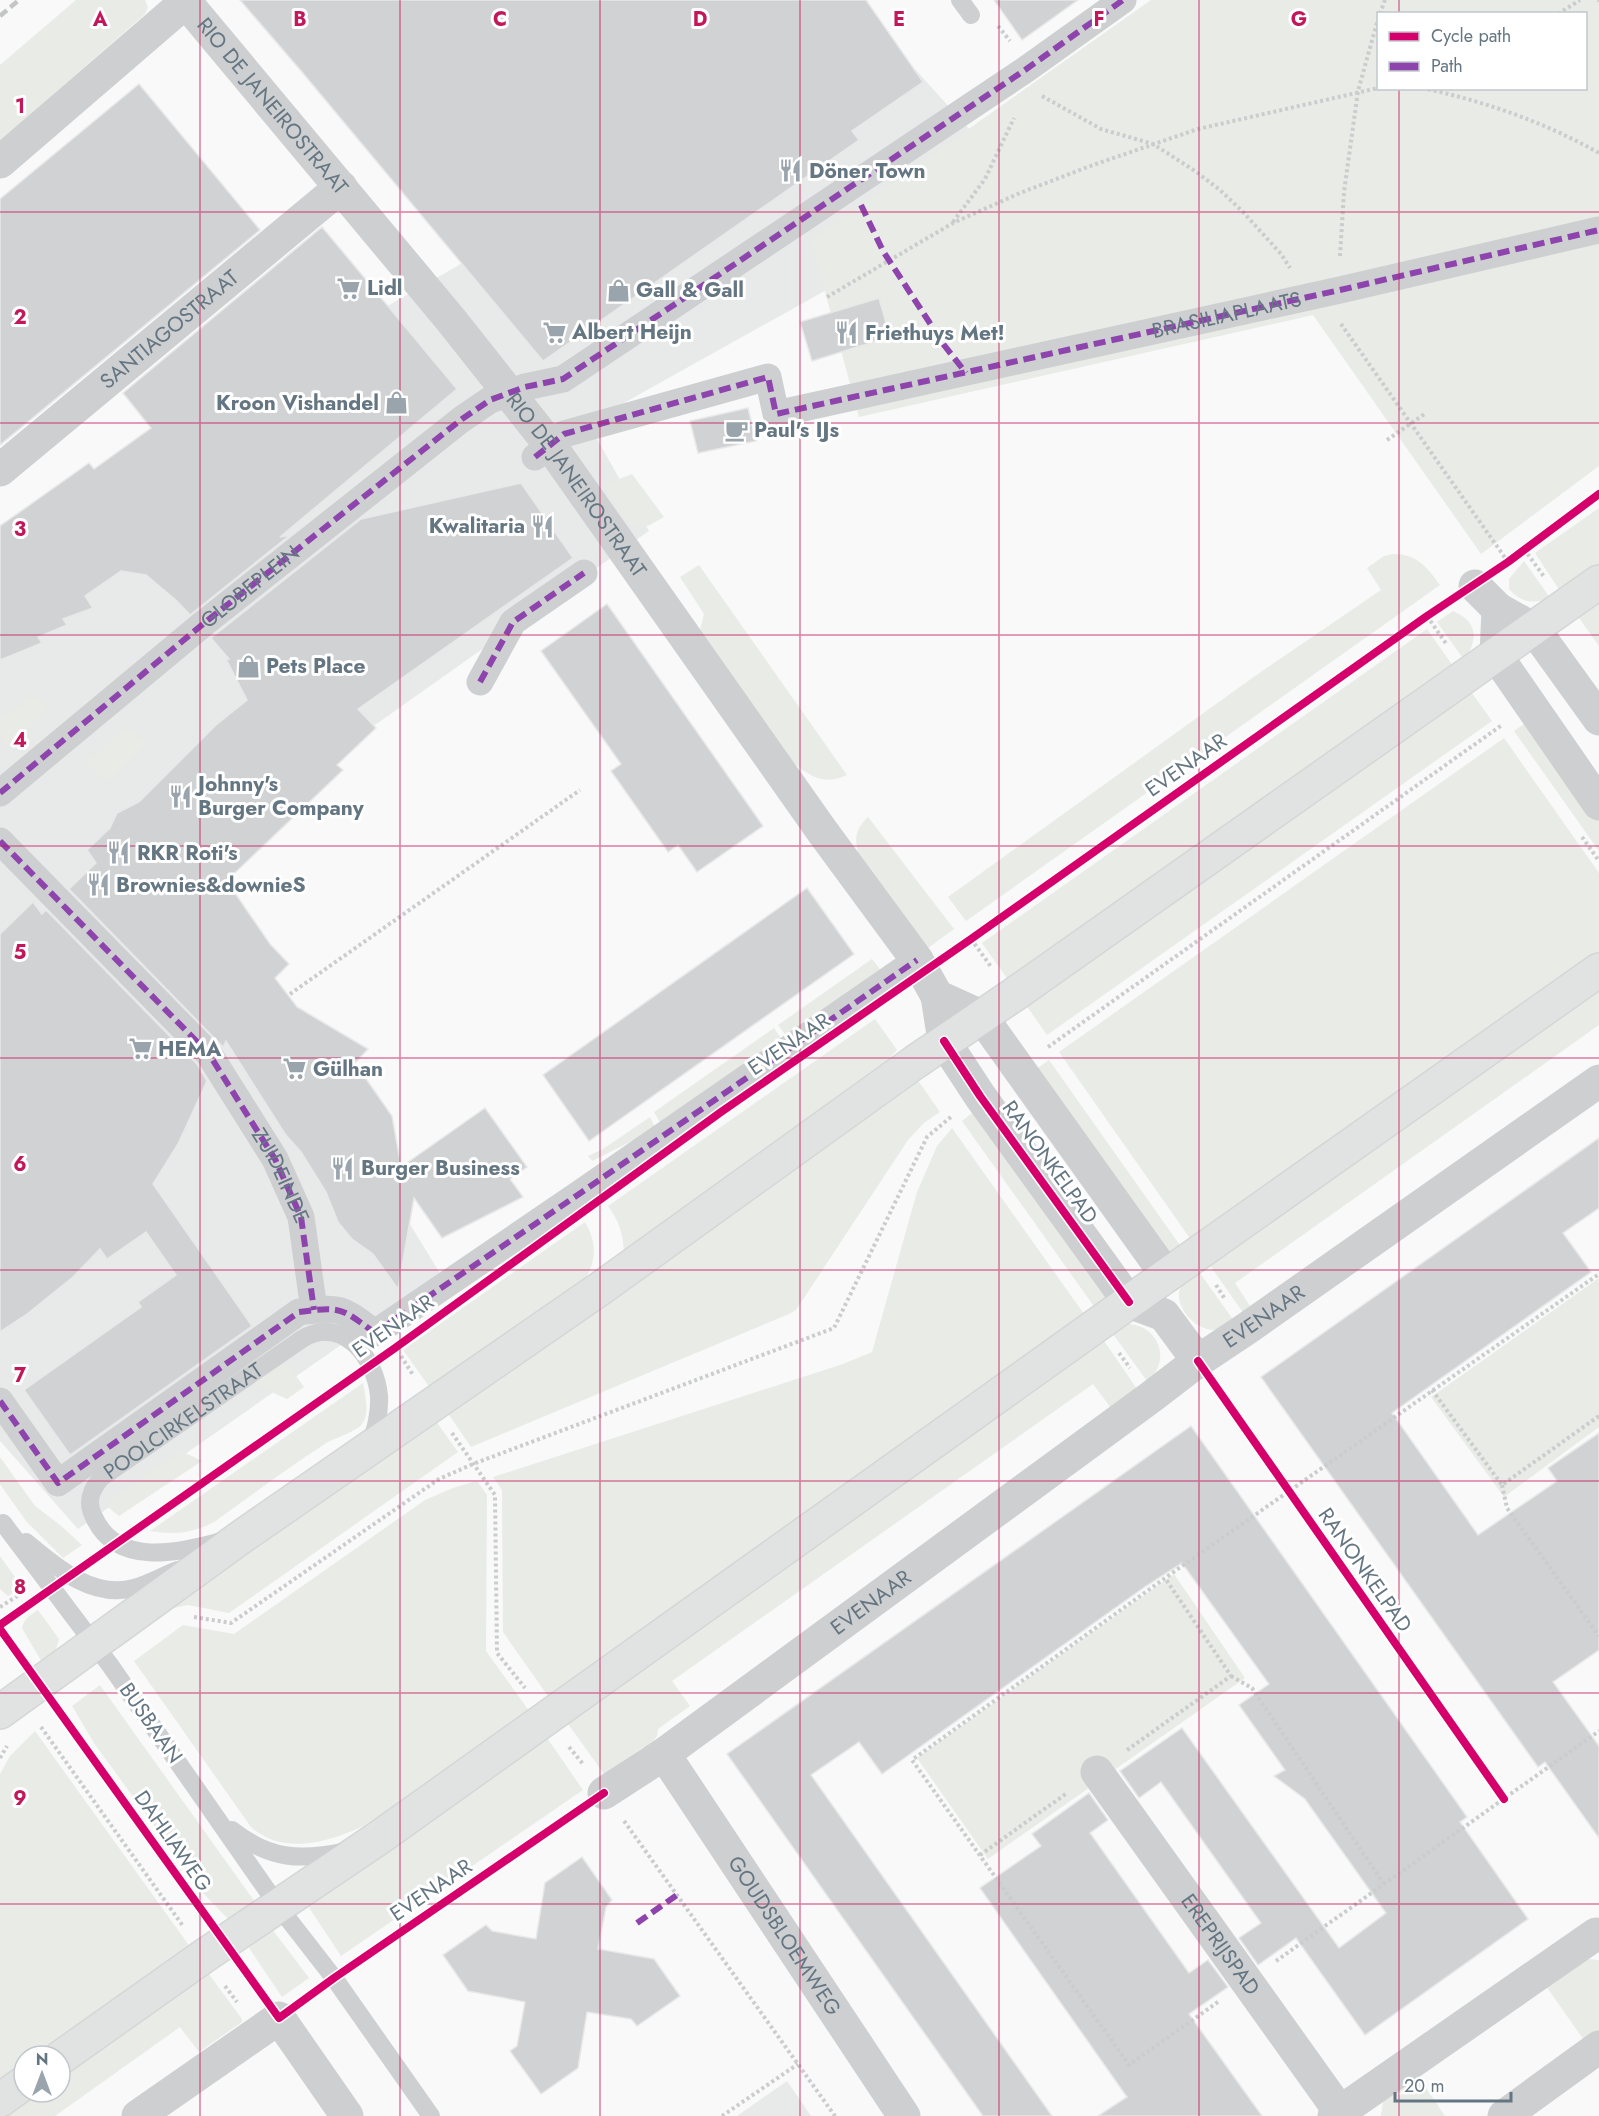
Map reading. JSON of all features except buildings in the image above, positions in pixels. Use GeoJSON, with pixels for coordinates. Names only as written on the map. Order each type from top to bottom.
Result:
{"type":"FeatureCollection","features":[{"type":"Feature","properties":{"kind":"main road"},"geometry":{"type":"LineString","coordinates":[[10,1716],[94,1644],[232,1544],[601,1288],[944,1041],[1012,996],[1599,582]]}},
{"type":"Feature","properties":{"kind":"main road"},"geometry":{"type":"LineString","coordinates":[[72,2050],[204,1956],[380,1837],[1599,970]]}},
{"type":"Feature","properties":{"kind":"street","name":"GLOBEPLEIN"},"geometry":{"type":"LineString","coordinates":[[0,793],[203,624],[462,419],[490,400],[525,387],[563,379],[1018,74],[1123,0]]}},
{"type":"Feature","properties":{"kind":"street"},"geometry":{"type":"LineString","coordinates":[[0,162],[186,1]]}},
{"type":"Feature","properties":{"kind":"street","name":"RIO DE JANEIROSTRAAT"},"geometry":{"type":"LineString","coordinates":[[186,1],[451,320],[508,393],[543,451],[926,976],[981,1016]]}},
{"type":"Feature","properties":{"kind":"street","name":"SANTIAGOSTRAAT"},"geometry":{"type":"LineString","coordinates":[[0,470],[341,187]]}},
{"type":"Feature","properties":{"kind":"street","name":"BRASILIAPLAATS"},"geometry":{"type":"LineString","coordinates":[[543,451],[564,434],[768,377],[776,414],[1321,294],[1599,230]]}},
{"type":"Feature","properties":{"kind":"street"},"geometry":{"type":"LineString","coordinates":[[480,682],[513,622],[584,573]]}},
{"type":"Feature","properties":{"kind":"street"},"geometry":{"type":"LineString","coordinates":[[1475,586],[1498,609],[1534,629],[1599,719]]}},
{"type":"Feature","properties":{"kind":"street"},"geometry":{"type":"LineString","coordinates":[[1498,609],[1496,656],[1599,804]]}},
{"type":"Feature","properties":{"kind":"street","name":"ZUIDEINDE"},"geometry":{"type":"LineString","coordinates":[[0,841],[42,885],[215,1049],[275,1159],[301,1217],[314,1310]]}},
{"type":"Feature","properties":{"kind":"street"},"geometry":{"type":"LineString","coordinates":[[382,1328],[582,1192],[926,976]]}},
{"type":"Feature","properties":{"kind":"street","name":"RIO DE JANEIROSTRAAT"},"geometry":{"type":"LineString","coordinates":[[926,976],[944,1041]]}},
{"type":"Feature","properties":{"kind":"street","name":"RANONKELPAD"},"geometry":{"type":"LineString","coordinates":[[981,1016],[1167,1276]]}},
{"type":"Feature","properties":{"kind":"street","name":"RANONKELPAD"},"geometry":{"type":"LineString","coordinates":[[944,1041],[980,1096],[1130,1302]]}},
{"type":"Feature","properties":{"kind":"street","name":"EVENAAR"},"geometry":{"type":"LineString","coordinates":[[604,1793],[664,1754],[1198,1361],[1599,1081]]}},
{"type":"Feature","properties":{"kind":"street"},"geometry":{"type":"LineString","coordinates":[[1164,1315],[1167,1276]]}},
{"type":"Feature","properties":{"kind":"street"},"geometry":{"type":"LineString","coordinates":[[1130,1302],[1164,1315],[1198,1361]]}},
{"type":"Feature","properties":{"kind":"street","name":"POOLCIRKELSTRAAT"},"geometry":{"type":"LineString","coordinates":[[0,1401],[58,1483],[299,1312],[324,1308],[345,1311],[375,1333],[382,1328]]}},
{"type":"Feature","properties":{"kind":"street","name":"GOUDSBLOEMWEG"},"geometry":{"type":"LineString","coordinates":[[664,1754],[904,2116]]}},
{"type":"Feature","properties":{"kind":"street","name":"EREPRIJSPAD"},"geometry":{"type":"LineString","coordinates":[[1097,1772],[1339,2114]]}},
{"type":"Feature","properties":{"kind":"street"},"geometry":{"type":"LineString","coordinates":[[1339,2114],[1597,1935]]}},
{"type":"Feature","properties":{"kind":"street"},"geometry":{"type":"LineString","coordinates":[[138,2116],[268,2025],[347,2116]]}},
{"type":"Feature","properties":{"kind":"street"},"geometry":{"type":"LineString","coordinates":[[1504,2116],[1599,2047]]}},
{"type":"Feature","properties":{"kind":"lane"},"geometry":{"type":"LineString","coordinates":[[960,0],[971,15]]}},
{"type":"Feature","properties":{"kind":"lane","name":"POOLCIRKELSTRAAT"},"geometry":{"type":"LineString","coordinates":[[232,1544],[170,1553],[130,1550],[117,1544],[97,1523],[89,1503],[94,1486],[112,1471],[302,1339],[323,1331],[332,1331],[347,1337],[363,1357],[375,1380],[379,1394],[379,1407],[370,1447]]}},
{"type":"Feature","properties":{"kind":"lane"},"geometry":{"type":"LineString","coordinates":[[2,1521],[42,1556],[76,1579],[98,1588],[116,1591],[135,1587],[232,1544]]}},
{"type":"Feature","properties":{"kind":"lane","name":"BUSBAAN"},"geometry":{"type":"LineString","coordinates":[[2,1521],[94,1644],[278,1906],[334,1978],[431,2116]]}},
{"type":"Feature","properties":{"kind":"lane","name":"BUSBAAN"},"geometry":{"type":"LineString","coordinates":[[207,1802],[232,1830],[250,1844],[284,1856],[334,1854],[358,1848],[380,1837]]}},
{"type":"Feature","properties":{"kind":"path"},"geometry":{"type":"LineString","coordinates":[[1561,12],[1580,0]]}},
{"type":"Feature","properties":{"kind":"path"},"geometry":{"type":"LineString","coordinates":[[1321,294],[1340,244],[1344,192],[1358,91],[1377,23]]}},
{"type":"Feature","properties":{"kind":"path"},"geometry":{"type":"LineString","coordinates":[[827,297],[953,223],[1020,193],[1198,129],[1377,88]]}},
{"type":"Feature","properties":{"kind":"path"},"geometry":{"type":"LineString","coordinates":[[1431,90],[1522,116],[1599,153]]}},
{"type":"Feature","properties":{"kind":"path"},"geometry":{"type":"LineString","coordinates":[[1038,91],[1045,100],[1101,129],[1153,144],[1195,171],[1243,212],[1281,254],[1296,278],[1321,294],[1508,562]]}},
{"type":"Feature","properties":{"kind":"path"},"geometry":{"type":"LineString","coordinates":[[1387,440],[1426,413]]}},
{"type":"Feature","properties":{"kind":"path"},"geometry":{"type":"LineString","coordinates":[[1417,623],[1475,586],[1534,542]]}},
{"type":"Feature","properties":{"kind":"path"},"geometry":{"type":"LineString","coordinates":[[1019,1069],[1529,706]]}},
{"type":"Feature","properties":{"kind":"path"},"geometry":{"type":"LineString","coordinates":[[290,994],[580,790]]}},
{"type":"Feature","properties":{"kind":"path"},"geometry":{"type":"LineString","coordinates":[[926,976],[981,933]]}},
{"type":"Feature","properties":{"kind":"path"},"geometry":{"type":"LineString","coordinates":[[192,1617],[231,1623],[439,1479],[473,1464],[834,1328],[927,1137],[980,1096]]}},
{"type":"Feature","properties":{"kind":"path"},"geometry":{"type":"LineString","coordinates":[[1599,1274],[1165,1578],[912,1760],[1129,2065],[1599,1731]]}},
{"type":"Feature","properties":{"kind":"path"},"geometry":{"type":"LineString","coordinates":[[382,1328],[495,1495],[497,1653],[604,1793],[835,2116]]}},
{"type":"Feature","properties":{"kind":"path"},"geometry":{"type":"LineString","coordinates":[[1432,1390],[1502,1485],[1508,1508],[1599,1635]]}},
{"type":"Feature","properties":{"kind":"path"},"geometry":{"type":"LineString","coordinates":[[1502,1485],[1599,1416]]}},
{"type":"Feature","properties":{"kind":"path"},"geometry":{"type":"LineString","coordinates":[[1165,1578],[1231,1676],[1252,1688],[1384,1884]]}},
{"type":"Feature","properties":{"kind":"path"},"geometry":{"type":"LineString","coordinates":[[980,1856],[1231,1676]]}},
{"type":"Feature","properties":{"kind":"path"},"geometry":{"type":"LineString","coordinates":[[0,1758],[10,1716]]}},
{"type":"Feature","properties":{"kind":"path"},"geometry":{"type":"LineString","coordinates":[[10,1716],[204,1956],[268,2025]]}},
{"type":"Feature","properties":{"kind":"path"},"geometry":{"type":"LineString","coordinates":[[1497,1789],[1504,1798]]}},
{"type":"Feature","properties":{"kind":"path"},"geometry":{"type":"LineString","coordinates":[[722,2116],[798,2064]]}},
{"type":"Feature","properties":{"kind":"shaded area"},"geometry":{"type":"Polygon","coordinates":[[[76,0],[145,0],[148,7],[145,14],[0,141],[0,65],[76,0]]]}},
{"type":"Feature","properties":{"kind":"shaded area"},"geometry":{"type":"Polygon","coordinates":[[[1151,0],[1599,0],[1599,466],[1481,554],[1313,315],[859,417],[811,240],[1151,0]]]}},
{"type":"Feature","properties":{"kind":"shaded area"},"geometry":{"type":"Polygon","coordinates":[[[876,26],[1018,183],[588,423],[649,531],[187,858],[441,1275],[78,1529],[0,1441],[0,528],[876,26]]]}},
{"type":"Feature","properties":{"kind":"shaded area"},"geometry":{"type":"Polygon","coordinates":[[[632,474],[664,517],[648,526],[629,524],[603,485],[632,474]]]}},
{"type":"Feature","properties":{"kind":"shaded area"},"geometry":{"type":"Polygon","coordinates":[[[1599,508],[1599,567],[1562,594],[1535,553],[1599,508]]]}},
{"type":"Feature","properties":{"kind":"shaded area"},"geometry":{"type":"Polygon","coordinates":[[[1393,554],[1415,559],[1431,573],[1440,585],[966,921],[948,897],[1255,676],[1381,590],[1367,568],[1384,556],[1393,554]]]}},
{"type":"Feature","properties":{"kind":"shaded area"},"geometry":{"type":"Polygon","coordinates":[[[1524,561],[1548,595],[1547,599],[1526,601],[1517,597],[1509,589],[1509,579],[1524,561]]]}},
{"type":"Feature","properties":{"kind":"shaded area"},"geometry":{"type":"Polygon","coordinates":[[[699,565],[847,775],[826,780],[807,773],[795,764],[700,630],[704,614],[680,577],[699,565]]]}},
{"type":"Feature","properties":{"kind":"shaded area"},"geometry":{"type":"Polygon","coordinates":[[[1599,591],[1599,646],[1572,608],[1599,591]]]}},
{"type":"Feature","properties":{"kind":"shaded area"},"geometry":{"type":"Polygon","coordinates":[[[1453,611],[1467,620],[1473,630],[1473,643],[1466,657],[1462,657],[1437,622],[1453,611]]]}},
{"type":"Feature","properties":{"kind":"shaded area"},"geometry":{"type":"Polygon","coordinates":[[[1427,629],[1453,666],[1011,984],[982,943],[1427,629]]]}},
{"type":"Feature","properties":{"kind":"shaded area"},"geometry":{"type":"Polygon","coordinates":[[[1467,686],[1492,721],[1047,1035],[1021,998],[1467,686]]]}},
{"type":"Feature","properties":{"kind":"shaded area"},"geometry":{"type":"Polygon","coordinates":[[[36,696],[49,709],[6,746],[0,735],[0,717],[36,696]]]}},
{"type":"Feature","properties":{"kind":"shaded area"},"geometry":{"type":"Polygon","coordinates":[[[1528,721],[1599,821],[1599,851],[1514,731],[1528,721]]]}},
{"type":"Feature","properties":{"kind":"shaded area"},"geometry":{"type":"Polygon","coordinates":[[[125,728],[147,742],[107,781],[85,763],[125,728]]]}},
{"type":"Feature","properties":{"kind":"shaded area"},"geometry":{"type":"Polygon","coordinates":[[[1504,738],[1599,873],[1599,958],[1194,1244],[1059,1052],[1504,738]]]}},
{"type":"Feature","properties":{"kind":"shaded area"},"geometry":{"type":"Polygon","coordinates":[[[868,817],[954,929],[928,948],[860,858],[856,836],[868,817]]]}},
{"type":"Feature","properties":{"kind":"shaded area"},"geometry":{"type":"Polygon","coordinates":[[[872,959],[885,976],[791,1042],[778,1025],[872,959]]]}},
{"type":"Feature","properties":{"kind":"shaded area"},"geometry":{"type":"Polygon","coordinates":[[[1599,982],[1599,1025],[1235,1283],[1252,1309],[1244,1314],[1207,1261],[1599,982]]]}},
{"type":"Feature","properties":{"kind":"shaded area"},"geometry":{"type":"Polygon","coordinates":[[[875,1019],[897,1050],[863,1086],[624,1255],[620,1229],[608,1206],[875,1019]]]}},
{"type":"Feature","properties":{"kind":"shaded area"},"geometry":{"type":"Polygon","coordinates":[[[774,1028],[786,1046],[662,1126],[654,1112],[774,1028]]]}},
{"type":"Feature","properties":{"kind":"shaded area"},"geometry":{"type":"Polygon","coordinates":[[[1049,1060],[1184,1251],[1170,1256],[1035,1070],[1049,1060]]]}},
{"type":"Feature","properties":{"kind":"shaded area"},"geometry":{"type":"Polygon","coordinates":[[[915,1076],[940,1112],[924,1123],[908,1140],[796,1310],[471,1447],[443,1406],[915,1076]]]}},
{"type":"Feature","properties":{"kind":"shaded area"},"geometry":{"type":"Polygon","coordinates":[[[976,1110],[1107,1297],[1098,1312],[962,1121],[976,1110]]]}},
{"type":"Feature","properties":{"kind":"shaded area"},"geometry":{"type":"Polygon","coordinates":[[[650,1117],[656,1129],[592,1161],[588,1156],[603,1149],[650,1117]]]}},
{"type":"Feature","properties":{"kind":"shaded area"},"geometry":{"type":"Polygon","coordinates":[[[952,1128],[1089,1321],[550,1699],[503,1632],[502,1490],[493,1477],[843,1364],[872,1352],[917,1192],[937,1146],[952,1128]]]}},
{"type":"Feature","properties":{"kind":"shaded area"},"geometry":{"type":"Polygon","coordinates":[[[585,1222],[592,1237],[594,1252],[584,1281],[433,1392],[403,1350],[585,1222]]]}},
{"type":"Feature","properties":{"kind":"shaded area"},"geometry":{"type":"Polygon","coordinates":[[[1197,1269],[1234,1321],[1212,1330],[1198,1325],[1186,1315],[1179,1293],[1186,1279],[1197,1269]]]}},
{"type":"Feature","properties":{"kind":"shaded area"},"geometry":{"type":"Polygon","coordinates":[[[1599,1278],[1599,1427],[1504,1497],[1431,1397],[1599,1278]]]}},
{"type":"Feature","properties":{"kind":"shaded area"},"geometry":{"type":"Polygon","coordinates":[[[1129,1324],[1148,1331],[1159,1346],[1159,1364],[1155,1373],[1147,1381],[1110,1330],[1129,1324]]]}},
{"type":"Feature","properties":{"kind":"shaded area"},"geometry":{"type":"Polygon","coordinates":[[[1100,1335],[1137,1389],[1111,1408],[1093,1384],[672,1681],[690,1706],[658,1729],[657,1736],[650,1745],[604,1774],[563,1717],[1100,1335]]]}},
{"type":"Feature","properties":{"kind":"shaded area"},"geometry":{"type":"Polygon","coordinates":[[[286,1362],[304,1387],[287,1399],[254,1384],[286,1362]]]}},
{"type":"Feature","properties":{"kind":"shaded area"},"geometry":{"type":"Polygon","coordinates":[[[363,1383],[366,1415],[359,1427],[311,1453],[214,1522],[199,1529],[183,1532],[150,1531],[363,1383]]]}},
{"type":"Feature","properties":{"kind":"shaded area"},"geometry":{"type":"Polygon","coordinates":[[[433,1417],[458,1452],[229,1613],[188,1605],[174,1608],[123,1645],[119,1639],[433,1417]]]}},
{"type":"Feature","properties":{"kind":"shaded area"},"geometry":{"type":"Polygon","coordinates":[[[181,1451],[202,1461],[119,1516],[108,1507],[107,1502],[181,1451]]]}},
{"type":"Feature","properties":{"kind":"shaded area"},"geometry":{"type":"Polygon","coordinates":[[[0,1457],[35,1506],[82,1545],[63,1558],[26,1521],[0,1484],[0,1457]]]}},
{"type":"Feature","properties":{"kind":"shaded area"},"geometry":{"type":"Polygon","coordinates":[[[478,1482],[487,1495],[486,1651],[532,1715],[388,1813],[356,1829],[320,1841],[301,1844],[283,1843],[266,1837],[251,1827],[134,1661],[183,1625],[234,1634],[425,1500],[478,1482]]]}},
{"type":"Feature","properties":{"kind":"shaded area"},"geometry":{"type":"Polygon","coordinates":[[[0,1556],[22,1587],[8,1596],[0,1589],[0,1556]]]}},
{"type":"Feature","properties":{"kind":"shaded area"},"geometry":{"type":"Polygon","coordinates":[[[1174,1574],[1245,1678],[988,1859],[917,1758],[1174,1574]]]}},
{"type":"Feature","properties":{"kind":"shaded area"},"geometry":{"type":"Polygon","coordinates":[[[38,1610],[59,1639],[55,1653],[43,1664],[22,1628],[24,1622],[38,1610]]]}},
{"type":"Feature","properties":{"kind":"shaded area"},"geometry":{"type":"Polygon","coordinates":[[[100,1685],[257,1905],[231,1922],[203,1893],[94,1743],[72,1706],[100,1685]]]}},
{"type":"Feature","properties":{"kind":"shaded area"},"geometry":{"type":"Polygon","coordinates":[[[35,1731],[193,1951],[62,2044],[12,2044],[12,2080],[0,2088],[0,1774],[10,1756],[35,1731]]]}},
{"type":"Feature","properties":{"kind":"shaded area"},"geometry":{"type":"Polygon","coordinates":[[[543,1732],[583,1790],[341,1956],[306,1903],[543,1732]]]}},
{"type":"Feature","properties":{"kind":"shaded area"},"geometry":{"type":"Polygon","coordinates":[[[269,1925],[309,1978],[282,1997],[245,1942],[269,1925]]]}},
{"type":"Feature","properties":{"kind":"shaded area"},"geometry":{"type":"Polygon","coordinates":[[[1588,1959],[1599,1960],[1599,2033],[1586,2043],[1546,1986],[1588,1959]]]}},
{"type":"Feature","properties":{"kind":"shaded area"},"geometry":{"type":"Polygon","coordinates":[[[205,1969],[242,2019],[242,2022],[199,2052],[180,2027],[72,2104],[72,2063],[205,1969]]]}},
{"type":"Feature","properties":{"kind":"shaded area"},"geometry":{"type":"Polygon","coordinates":[[[1418,2076],[1445,2116],[1381,2116],[1383,2102],[1418,2076]]]}},
{"type":"Feature","properties":{"kind":"shaded area"},"geometry":{"type":"Polygon","coordinates":[[[787,2081],[811,2116],[737,2116],[787,2081]]]}},
{"type":"Feature","properties":{"kind":"shaded area"},"geometry":{"type":"Polygon","coordinates":[[[16,2104],[72,2104],[55,2116],[0,2116],[16,2104]]]}},
{"type":"Feature","properties":{"kind":"railway"},"geometry":{"type":"LineString","coordinates":[[0,16],[19,0]]}},
{"type":"Feature","properties":{"kind":"marked path"},"geometry":{"type":"LineString","coordinates":[[0,793],[203,624],[462,419],[490,400],[525,387],[563,379],[1025,70],[1123,0]]}},
{"type":"Feature","properties":{"kind":"marked path"},"geometry":{"type":"LineString","coordinates":[[861,205],[883,251],[944,345],[966,373]]}},
{"type":"Feature","properties":{"kind":"marked path"},"geometry":{"type":"LineString","coordinates":[[535,457],[564,434],[768,377],[776,414],[1340,290],[1599,230]]}},
{"type":"Feature","properties":{"kind":"marked path"},"geometry":{"type":"LineString","coordinates":[[480,682],[513,622],[584,573]]}},
{"type":"Feature","properties":{"kind":"marked path"},"geometry":{"type":"LineString","coordinates":[[0,841],[209,1054],[275,1159],[301,1217],[314,1310]]}},
{"type":"Feature","properties":{"kind":"marked path"},"geometry":{"type":"LineString","coordinates":[[0,1401],[58,1483],[299,1312],[333,1309],[355,1318],[375,1333],[917,960]]}},
{"type":"Feature","properties":{"kind":"marked path"},"geometry":{"type":"LineString","coordinates":[[209,1054],[222,1043]]}},
{"type":"Feature","properties":{"kind":"marked path"},"geometry":{"type":"LineString","coordinates":[[637,1923],[677,1895]]}},
{"type":"Feature","properties":{"kind":"cycle path"},"geometry":{"type":"LineString","coordinates":[[0,1625],[395,1348],[721,1112],[971,939],[1427,616],[1508,562],[1599,494]]}},
{"type":"Feature","properties":{"kind":"cycle path"},"geometry":{"type":"LineString","coordinates":[[944,1041],[980,1096],[1129,1302]]}},
{"type":"Feature","properties":{"kind":"cycle path"},"geometry":{"type":"LineString","coordinates":[[1198,1361],[1504,1799]]}},
{"type":"Feature","properties":{"kind":"cycle path","name":"DAHLIAWEG"},"geometry":{"type":"LineString","coordinates":[[0,1629],[279,2018],[604,1793]]}},
{"type":"Feature","properties":{"kind":"place","name":"Döner Town"},"geometry":{"type":"Point","coordinates":[791,171]}},
{"type":"Feature","properties":{"kind":"place","name":"Lidl"},"geometry":{"type":"Point","coordinates":[349,288]}},
{"type":"Feature","properties":{"kind":"place","name":"Gall & Gall"},"geometry":{"type":"Point","coordinates":[618,290]}},
{"type":"Feature","properties":{"kind":"place","name":"Albert Heijn"},"geometry":{"type":"Point","coordinates":[554,332]}},
{"type":"Feature","properties":{"kind":"place","name":"Friethuys Met!"},"geometry":{"type":"Point","coordinates":[847,333]}},
{"type":"Feature","properties":{"kind":"place","name":"Kroon Vishandel"},"geometry":{"type":"Point","coordinates":[397,403]}},
{"type":"Feature","properties":{"kind":"place","name":"Paul's IJs"},"geometry":{"type":"Point","coordinates":[736,430]}},
{"type":"Feature","properties":{"kind":"place","name":"Kwalitaria"},"geometry":{"type":"Point","coordinates":[543,526]}},
{"type":"Feature","properties":{"kind":"place","name":"Pets Place"},"geometry":{"type":"Point","coordinates":[248,666]}},
{"type":"Feature","properties":{"kind":"place","name":"Johnny's Burger Company"},"geometry":{"type":"Point","coordinates":[180,796]}},
{"type":"Feature","properties":{"kind":"place","name":"RKR Roti's"},"geometry":{"type":"Point","coordinates":[119,853]}},
{"type":"Feature","properties":{"kind":"place","name":"Brownies&downieS"},"geometry":{"type":"Point","coordinates":[98,885]}},
{"type":"Feature","properties":{"kind":"place","name":"HEMA"},"geometry":{"type":"Point","coordinates":[140,1049]}},
{"type":"Feature","properties":{"kind":"place","name":"Gülhan"},"geometry":{"type":"Point","coordinates":[295,1069]}},
{"type":"Feature","properties":{"kind":"place","name":"Burger Business"},"geometry":{"type":"Point","coordinates":[343,1168]}}]}
